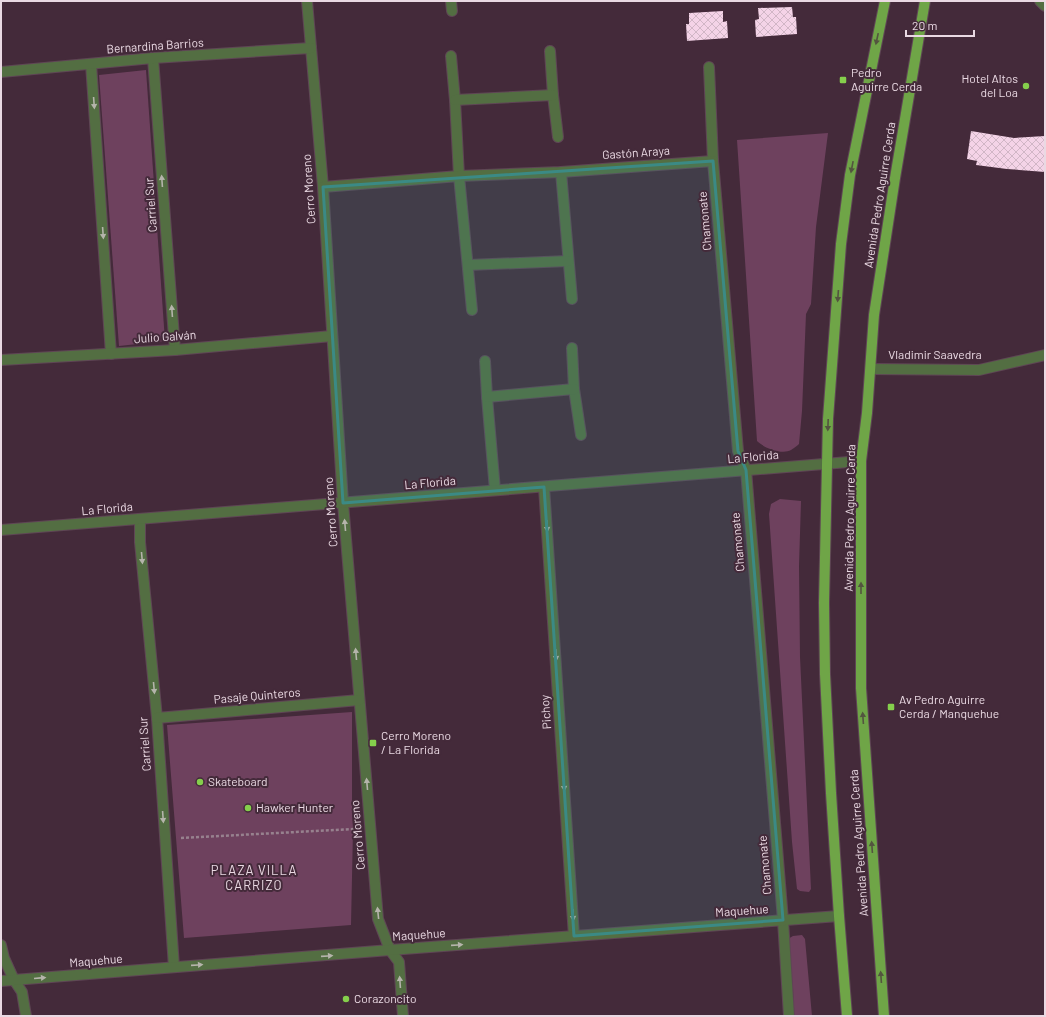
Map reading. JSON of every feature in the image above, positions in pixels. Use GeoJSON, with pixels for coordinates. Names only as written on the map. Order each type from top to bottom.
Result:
{"type":"FeatureCollection","features":[{"type":"Feature","properties":{"kind":"main road","name":"Avenida Pedro Aguirre Cerda"},"geometry":{"type":"LineString","coordinates":[[848,1016],[839,916],[827,733],[825,674],[824,603],[828,419],[841,244],[850,174],[886,1]]}},
{"type":"Feature","properties":{"kind":"main road","name":"Avenida Pedro Aguirre Cerda"},"geometry":{"type":"LineString","coordinates":[[884,1016],[861,688],[861,461],[871,369],[874,315],[895,178],[925,1]]}},
{"type":"Feature","properties":{"kind":"street","name":"Cerro Moreno"},"geometry":{"type":"LineString","coordinates":[[307,1],[322,187],[343,503],[378,919],[390,950],[399,962],[403,1016]]}},
{"type":"Feature","properties":{"kind":"street"},"geometry":{"type":"LineString","coordinates":[[1040,1],[1045,6]]}},
{"type":"Feature","properties":{"kind":"street","name":"Bernardina Barrios"},"geometry":{"type":"LineString","coordinates":[[1,72],[153,58],[311,48]]}},
{"type":"Feature","properties":{"kind":"street"},"geometry":{"type":"LineString","coordinates":[[550,51],[558,137]]}},
{"type":"Feature","properties":{"kind":"street"},"geometry":{"type":"LineString","coordinates":[[451,56],[459,176],[472,310]]}},
{"type":"Feature","properties":{"kind":"street","name":"Carriel Sur"},"geometry":{"type":"LineString","coordinates":[[153,58],[175,350]]}},
{"type":"Feature","properties":{"kind":"street"},"geometry":{"type":"LineString","coordinates":[[92,64],[111,354]]}},
{"type":"Feature","properties":{"kind":"street","name":"Chamonate"},"geometry":{"type":"LineString","coordinates":[[710,67],[713,161],[738,451],[746,470],[789,1016]]}},
{"type":"Feature","properties":{"kind":"street"},"geometry":{"type":"LineString","coordinates":[[455,100],[553,95]]}},
{"type":"Feature","properties":{"kind":"street","name":"Gastón Araya"},"geometry":{"type":"LineString","coordinates":[[322,187],[459,176],[560,172],[713,161]]}},
{"type":"Feature","properties":{"kind":"street"},"geometry":{"type":"LineString","coordinates":[[560,172],[572,300]]}},
{"type":"Feature","properties":{"kind":"street"},"geometry":{"type":"LineString","coordinates":[[468,265],[568,261]]}},
{"type":"Feature","properties":{"kind":"street","name":"Julio Galván"},"geometry":{"type":"LineString","coordinates":[[1,360],[175,350],[332,336]]}},
{"type":"Feature","properties":{"kind":"street"},"geometry":{"type":"LineString","coordinates":[[572,348],[574,389],[581,435]]}},
{"type":"Feature","properties":{"kind":"street","name":"Vladimir Saavedra"},"geometry":{"type":"LineString","coordinates":[[871,369],[980,370],[1045,355]]}},
{"type":"Feature","properties":{"kind":"street"},"geometry":{"type":"LineString","coordinates":[[485,361],[495,490]]}},
{"type":"Feature","properties":{"kind":"street"},"geometry":{"type":"LineString","coordinates":[[487,397],[574,389]]}},
{"type":"Feature","properties":{"kind":"street","name":"La Florida"},"geometry":{"type":"LineString","coordinates":[[1,530],[861,461]]}},
{"type":"Feature","properties":{"kind":"street","name":"Pichoy"},"geometry":{"type":"LineString","coordinates":[[544,487],[574,936]]}},
{"type":"Feature","properties":{"kind":"street","name":"Carriel Sur"},"geometry":{"type":"LineString","coordinates":[[140,519],[140,542],[157,718],[174,967]]}},
{"type":"Feature","properties":{"kind":"street","name":"Pasaje Quinteros"},"geometry":{"type":"LineString","coordinates":[[157,718],[359,700]]}},
{"type":"Feature","properties":{"kind":"street","name":"Maquehue"},"geometry":{"type":"LineString","coordinates":[[1,981],[839,916]]}},
{"type":"Feature","properties":{"kind":"street"},"geometry":{"type":"LineString","coordinates":[[1,945],[4,958],[14,980],[22,992],[26,1016]]}},
{"type":"Feature","properties":{"kind":"path"},"geometry":{"type":"LineString","coordinates":[[165,839],[353,829],[370,831]]}},
{"type":"Feature","properties":{"kind":"highlighted area"},"geometry":{"type":"Polygon","coordinates":[[[713,161],[738,451],[746,470],[783,920],[574,936],[544,487],[343,503],[323,187],[713,161]]]}},
{"type":"Feature","properties":{"kind":"shaded area"},"geometry":{"type":"Polygon","coordinates":[[[146,70],[165,341],[119,346],[99,75],[146,70]]]}},
{"type":"Feature","properties":{"kind":"shaded area"},"geometry":{"type":"Polygon","coordinates":[[[828,133],[816,227],[811,304],[806,314],[802,411],[799,444],[791,450],[783,452],[768,448],[757,441],[737,140],[828,133]]]}},
{"type":"Feature","properties":{"kind":"shaded area"},"geometry":{"type":"Polygon","coordinates":[[[780,499],[801,501],[799,566],[800,657],[811,889],[809,892],[800,891],[797,889],[792,842],[769,514],[771,504],[780,499]]]}},
{"type":"Feature","properties":{"kind":"shaded area","name":"PLAZA VILLA CARRIZO"},"geometry":{"type":"Polygon","coordinates":[[[352,712],[353,829],[351,925],[184,938],[167,725],[352,712]]]}},
{"type":"Feature","properties":{"kind":"shaded area"},"geometry":{"type":"Polygon","coordinates":[[[802,935],[805,939],[812,1016],[794,1016],[788,939],[793,936],[802,935]]]}},
{"type":"Feature","properties":{"kind":"building"},"geometry":{"type":"Polygon","coordinates":[[[792,7],[793,17],[796,17],[797,34],[756,37],[755,20],[759,19],[758,8],[792,7]]]}},
{"type":"Feature","properties":{"kind":"building"},"geometry":{"type":"Polygon","coordinates":[[[723,11],[723,22],[727,21],[728,38],[687,41],[686,24],[689,24],[689,13],[723,11]]]}},
{"type":"Feature","properties":{"kind":"building"},"geometry":{"type":"Polygon","coordinates":[[[971,131],[1014,138],[1045,136],[1045,172],[976,165],[977,161],[967,159],[971,131]]]}},
{"type":"Feature","properties":{"kind":"place","name":"Pedro Aguirre Cerda"},"geometry":{"type":"Point","coordinates":[843,80]}},
{"type":"Feature","properties":{"kind":"place","name":"Hotel Altos del Loa"},"geometry":{"type":"Point","coordinates":[1026,86]}},
{"type":"Feature","properties":{"kind":"place","name":"Av Pedro Aguirre Cerda / Manquehue"},"geometry":{"type":"Point","coordinates":[891,707]}},
{"type":"Feature","properties":{"kind":"place","name":"Cerro Moreno / La Florida"},"geometry":{"type":"Point","coordinates":[373,743]}},
{"type":"Feature","properties":{"kind":"place","name":"Skateboard"},"geometry":{"type":"Point","coordinates":[200,782]}},
{"type":"Feature","properties":{"kind":"place","name":"Hawker Hunter"},"geometry":{"type":"Point","coordinates":[248,808]}},
{"type":"Feature","properties":{"kind":"place","name":"Corazoncito"},"geometry":{"type":"Point","coordinates":[346,999]}},
{"type":"Feature","properties":{"kind":"district","name":"PLAZA VILLA CARRIZO"},"geometry":{"type":"Point","coordinates":[254,878]}}]}
